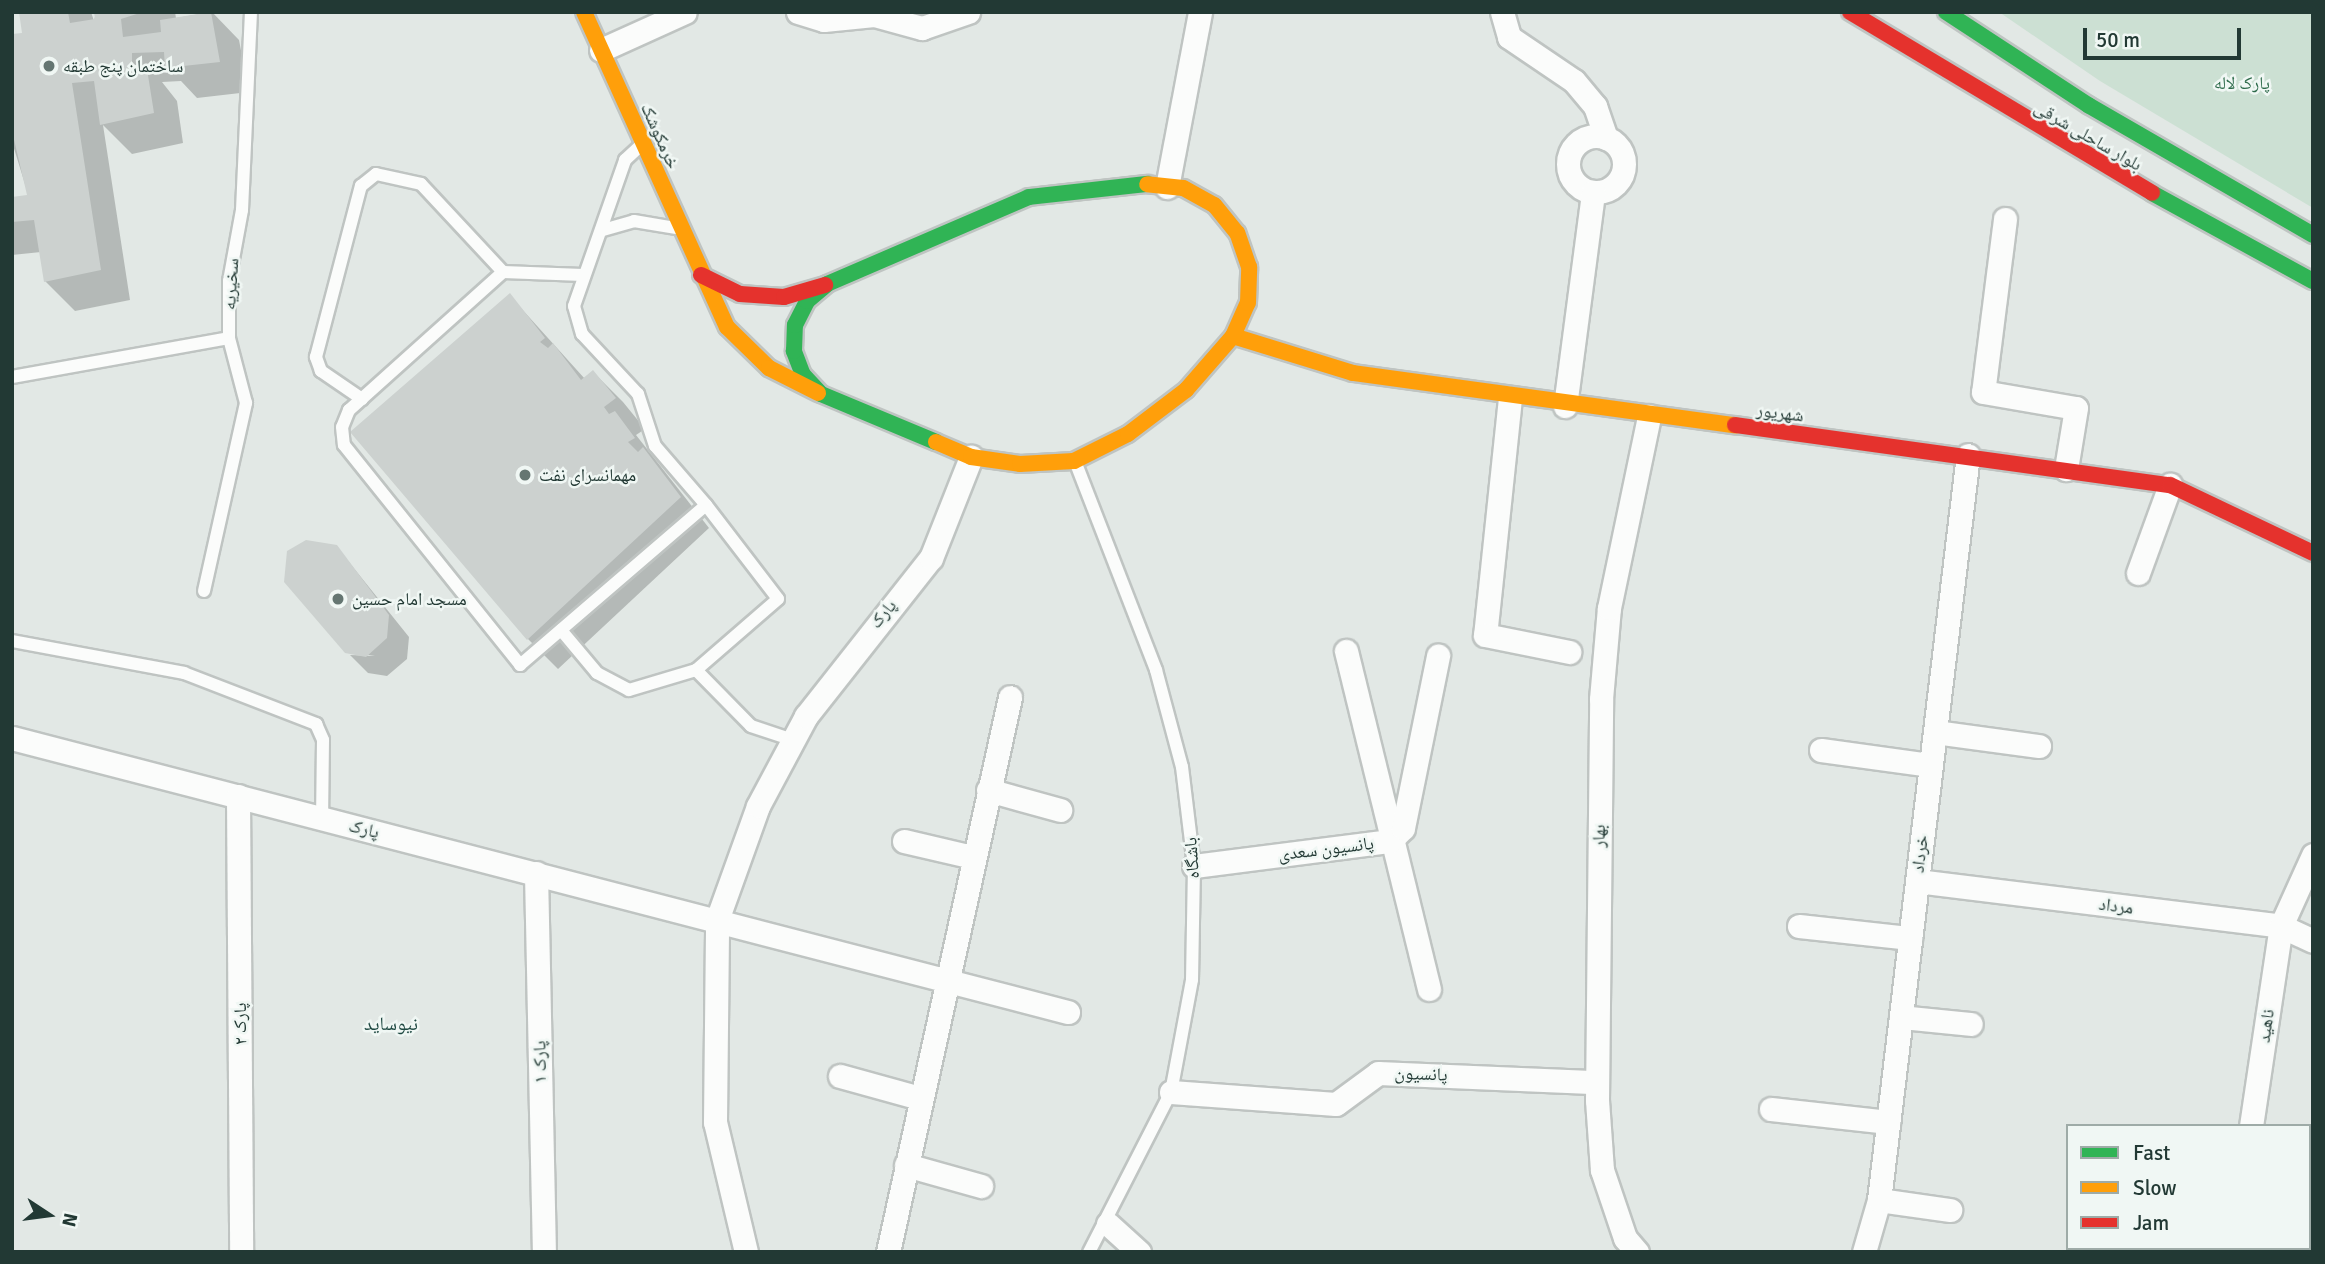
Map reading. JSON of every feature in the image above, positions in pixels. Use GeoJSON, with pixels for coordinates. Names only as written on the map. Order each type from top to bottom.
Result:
{"type":"FeatureCollection","features":[{"type":"Feature","properties":{"kind":"street","name":"خرمکوشک"},"geometry":{"type":"LineString","coordinates":[[584,12],[680,229],[727,327],[761,360],[821,394],[971,457],[1020,464],[1074,461]]}},
{"type":"Feature","properties":{"kind":"street"},"geometry":{"type":"LineString","coordinates":[[601,50],[685,12]]}},
{"type":"Feature","properties":{"kind":"street"},"geometry":{"type":"LineString","coordinates":[[798,12],[824,20],[874,15],[922,28],[968,12]]}},
{"type":"Feature","properties":{"kind":"street"},"geometry":{"type":"LineString","coordinates":[[1167,187],[1200,12]]}},
{"type":"Feature","properties":{"kind":"street"},"geometry":{"type":"LineString","coordinates":[[1502,12],[1508,37],[1574,81],[1595,106],[1606,138],[1620,149],[1622,175],[1610,188],[1593,192],[1571,176],[1569,157],[1579,141],[1606,138]]}},
{"type":"Feature","properties":{"kind":"street","name":"بلوار ساحلی شرقی"},"geometry":{"type":"LineString","coordinates":[[1850,12],[2065,145],[2313,281]]}},
{"type":"Feature","properties":{"kind":"street","name":"بلوار ساحلی شرقی"},"geometry":{"type":"LineString","coordinates":[[1946,12],[2088,105],[2313,235]]}},
{"type":"Feature","properties":{"kind":"street"},"geometry":{"type":"LineString","coordinates":[[701,275],[740,294],[784,297],[827,284],[1029,197],[1167,187],[1214,205],[1237,233],[1249,267],[1248,291],[1233,336],[1186,390],[1128,434],[1074,461]]}},
{"type":"Feature","properties":{"kind":"street"},"geometry":{"type":"LineString","coordinates":[[1564,406],[1593,192]]}},
{"type":"Feature","properties":{"kind":"street"},"geometry":{"type":"LineString","coordinates":[[2005,219],[1983,392],[2077,408],[2066,469]]}},
{"type":"Feature","properties":{"kind":"street"},"geometry":{"type":"LineString","coordinates":[[821,394],[803,375],[794,351],[795,325],[807,301],[827,284]]}},
{"type":"Feature","properties":{"kind":"street","name":"شهریور"},"geometry":{"type":"LineString","coordinates":[[1233,336],[1353,373],[1510,398],[1968,455],[2170,485],[2313,553]]}},
{"type":"Feature","properties":{"kind":"street"},"geometry":{"type":"LineString","coordinates":[[1510,398],[1485,635],[1569,652]]}},
{"type":"Feature","properties":{"kind":"street","name":"بهار"},"geometry":{"type":"LineString","coordinates":[[1637,1252],[1625,1238],[1602,1170],[1597,1082],[1601,699],[1609,608],[1649,416]]}},
{"type":"Feature","properties":{"kind":"street","name":"خرداد"},"geometry":{"type":"LineString","coordinates":[[1864,1252],[1879,1200],[1968,455]]}},
{"type":"Feature","properties":{"kind":"street","name":"پارک"},"geometry":{"type":"LineString","coordinates":[[746,1252],[715,1122],[716,920],[758,806],[793,740],[872,626],[931,558],[971,457]]}},
{"type":"Feature","properties":{"kind":"street"},"geometry":{"type":"LineString","coordinates":[[2138,573],[2170,485]]}},
{"type":"Feature","properties":{"kind":"street"},"geometry":{"type":"LineString","coordinates":[[1346,651],[1390,841],[1429,989]]}},
{"type":"Feature","properties":{"kind":"street","name":"پانسیون سعدی"},"geometry":{"type":"LineString","coordinates":[[1194,866],[1390,841],[1403,828],[1438,656]]}},
{"type":"Feature","properties":{"kind":"street"},"geometry":{"type":"LineString","coordinates":[[888,1252],[1010,697]]}},
{"type":"Feature","properties":{"kind":"street"},"geometry":{"type":"LineString","coordinates":[[1935,733],[2039,746]]}},
{"type":"Feature","properties":{"kind":"street","name":"پارک"},"geometry":{"type":"LineString","coordinates":[[12,738],[1068,1012]]}},
{"type":"Feature","properties":{"kind":"street"},"geometry":{"type":"LineString","coordinates":[[1821,750],[1931,765]]}},
{"type":"Feature","properties":{"kind":"street"},"geometry":{"type":"LineString","coordinates":[[988,790],[1060,810]]}},
{"type":"Feature","properties":{"kind":"street","name":"پارک ۲"},"geometry":{"type":"LineString","coordinates":[[238,796],[241,1252]]}},
{"type":"Feature","properties":{"kind":"street"},"geometry":{"type":"LineString","coordinates":[[904,841],[973,857]]}},
{"type":"Feature","properties":{"kind":"street","name":"ناهید"},"geometry":{"type":"LineString","coordinates":[[2251,1124],[2281,926],[2313,855]]}},
{"type":"Feature","properties":{"kind":"street","name":"پارک ۱"},"geometry":{"type":"LineString","coordinates":[[536,873],[544,1252]]}},
{"type":"Feature","properties":{"kind":"street","name":"مرداد"},"geometry":{"type":"LineString","coordinates":[[1917,881],[2281,926],[2313,941]]}},
{"type":"Feature","properties":{"kind":"street"},"geometry":{"type":"LineString","coordinates":[[1799,926],[1910,938]]}},
{"type":"Feature","properties":{"kind":"street"},"geometry":{"type":"LineString","coordinates":[[1901,1017],[1971,1024]]}},
{"type":"Feature","properties":{"kind":"street","name":"پانسیون"},"geometry":{"type":"LineString","coordinates":[[1171,1092],[1336,1104],[1378,1073],[1597,1082]]}},
{"type":"Feature","properties":{"kind":"street"},"geometry":{"type":"LineString","coordinates":[[840,1076],[920,1098]]}},
{"type":"Feature","properties":{"kind":"street"},"geometry":{"type":"LineString","coordinates":[[1770,1109],[1888,1122]]}},
{"type":"Feature","properties":{"kind":"street"},"geometry":{"type":"LineString","coordinates":[[906,1166],[981,1186]]}},
{"type":"Feature","properties":{"kind":"street"},"geometry":{"type":"LineString","coordinates":[[1879,1200],[1950,1210]]}},
{"type":"Feature","properties":{"kind":"street"},"geometry":{"type":"LineString","coordinates":[[1108,1224],[1139,1252]]}},
{"type":"Feature","properties":{"kind":"lane","name":"سخیریه"},"geometry":{"type":"LineString","coordinates":[[204,591],[246,403],[229,338],[229,281],[242,210],[251,12]]}},
{"type":"Feature","properties":{"kind":"lane"},"geometry":{"type":"LineString","coordinates":[[561,630],[597,673],[629,690],[696,670],[778,599],[706,505],[656,446],[638,394],[582,334],[574,306],[583,275],[603,230],[625,160],[642,144]]}},
{"type":"Feature","properties":{"kind":"lane"},"geometry":{"type":"LineString","coordinates":[[362,398],[321,371],[316,357],[361,186],[376,174],[421,184],[503,272]]}},
{"type":"Feature","properties":{"kind":"lane"},"geometry":{"type":"LineString","coordinates":[[603,230],[634,220],[680,229]]}},
{"type":"Feature","properties":{"kind":"lane"},"geometry":{"type":"LineString","coordinates":[[583,275],[503,272],[362,398],[342,427],[344,445],[520,665],[706,505]]}},
{"type":"Feature","properties":{"kind":"lane"},"geometry":{"type":"LineString","coordinates":[[12,377],[229,338]]}},
{"type":"Feature","properties":{"kind":"lane","name":"باشگاه"},"geometry":{"type":"LineString","coordinates":[[1074,461],[1156,670],[1182,766],[1194,866],[1192,980],[1171,1092],[1108,1224],[1089,1252]]}},
{"type":"Feature","properties":{"kind":"lane"},"geometry":{"type":"LineString","coordinates":[[12,641],[184,673],[316,724],[323,740],[322,818]]}},
{"type":"Feature","properties":{"kind":"lane"},"geometry":{"type":"LineString","coordinates":[[696,670],[751,726],[793,740]]}},
{"type":"Feature","properties":{"kind":"green space","name":"پارک لاله"},"geometry":{"type":"Polygon","coordinates":[[[1999,12],[2313,12],[2313,208],[2100,81],[1999,12]]]}},
{"type":"Feature","properties":{"kind":"building"},"geometry":{"type":"Polygon","coordinates":[[[19,12],[68,12],[70,23],[95,19],[94,12],[143,12],[121,19],[123,37],[161,32],[160,20],[211,12],[220,62],[165,68],[164,52],[132,53],[132,69],[147,69],[154,113],[100,125],[94,81],[72,83],[101,270],[44,282],[34,220],[12,222],[12,197],[27,195],[12,131],[12,34],[22,33],[19,12]]]}},
{"type":"Feature","properties":{"kind":"building","name":"مهمانسرای نفت"},"geometry":{"type":"Polygon","coordinates":[[[510,293],[545,338],[540,342],[548,348],[553,343],[581,380],[593,370],[616,398],[604,407],[609,414],[615,411],[635,438],[628,442],[638,452],[643,447],[681,497],[527,640],[350,432],[510,293]]]}},
{"type":"Feature","properties":{"kind":"building","name":"مسجد امام حسین"},"geometry":{"type":"Polygon","coordinates":[[[306,540],[337,545],[389,615],[387,638],[366,657],[345,653],[284,582],[287,551],[306,540]]]}},
{"type":"Feature","properties":{"kind":"traffic: fast"},"geometry":{"type":"LineString","coordinates":[[1946,12],[2088,105],[2313,235]]}},
{"type":"Feature","properties":{"kind":"traffic: fast"},"geometry":{"type":"LineString","coordinates":[[936,442],[821,394],[803,375],[794,351],[795,325],[807,301],[827,284],[1029,197],[1147,184]]}},
{"type":"Feature","properties":{"kind":"traffic: fast"},"geometry":{"type":"LineString","coordinates":[[2152,193],[2313,281]]}},
{"type":"Feature","properties":{"kind":"traffic: slow"},"geometry":{"type":"LineString","coordinates":[[584,12],[727,327],[769,368],[818,393]]}},
{"type":"Feature","properties":{"kind":"traffic: slow"},"geometry":{"type":"LineString","coordinates":[[936,442],[971,457],[1020,464],[1074,461],[1128,434],[1186,390],[1233,336],[1248,303],[1249,267],[1237,233],[1214,205],[1183,188],[1147,184]]}},
{"type":"Feature","properties":{"kind":"traffic: slow"},"geometry":{"type":"LineString","coordinates":[[1233,336],[1353,373],[1735,425]]}},
{"type":"Feature","properties":{"kind":"traffic: jam"},"geometry":{"type":"LineString","coordinates":[[1850,12],[2152,193]]}},
{"type":"Feature","properties":{"kind":"traffic: jam"},"geometry":{"type":"LineString","coordinates":[[701,275],[740,294],[784,297],[825,285]]}},
{"type":"Feature","properties":{"kind":"traffic: jam"},"geometry":{"type":"LineString","coordinates":[[1735,425],[2170,485],[2313,553]]}},
{"type":"Feature","properties":{"kind":"place","name":"ساختمان پنج طبقه"},"geometry":{"type":"Point","coordinates":[49,66]}},
{"type":"Feature","properties":{"kind":"place","name":"مهمانسرای نفت"},"geometry":{"type":"Point","coordinates":[525,475]}},
{"type":"Feature","properties":{"kind":"place","name":"مسجد امام حسین"},"geometry":{"type":"Point","coordinates":[338,599]}},
{"type":"Feature","properties":{"kind":"district","name":"نیوساید"},"geometry":{"type":"Point","coordinates":[391,1025]}}]}
